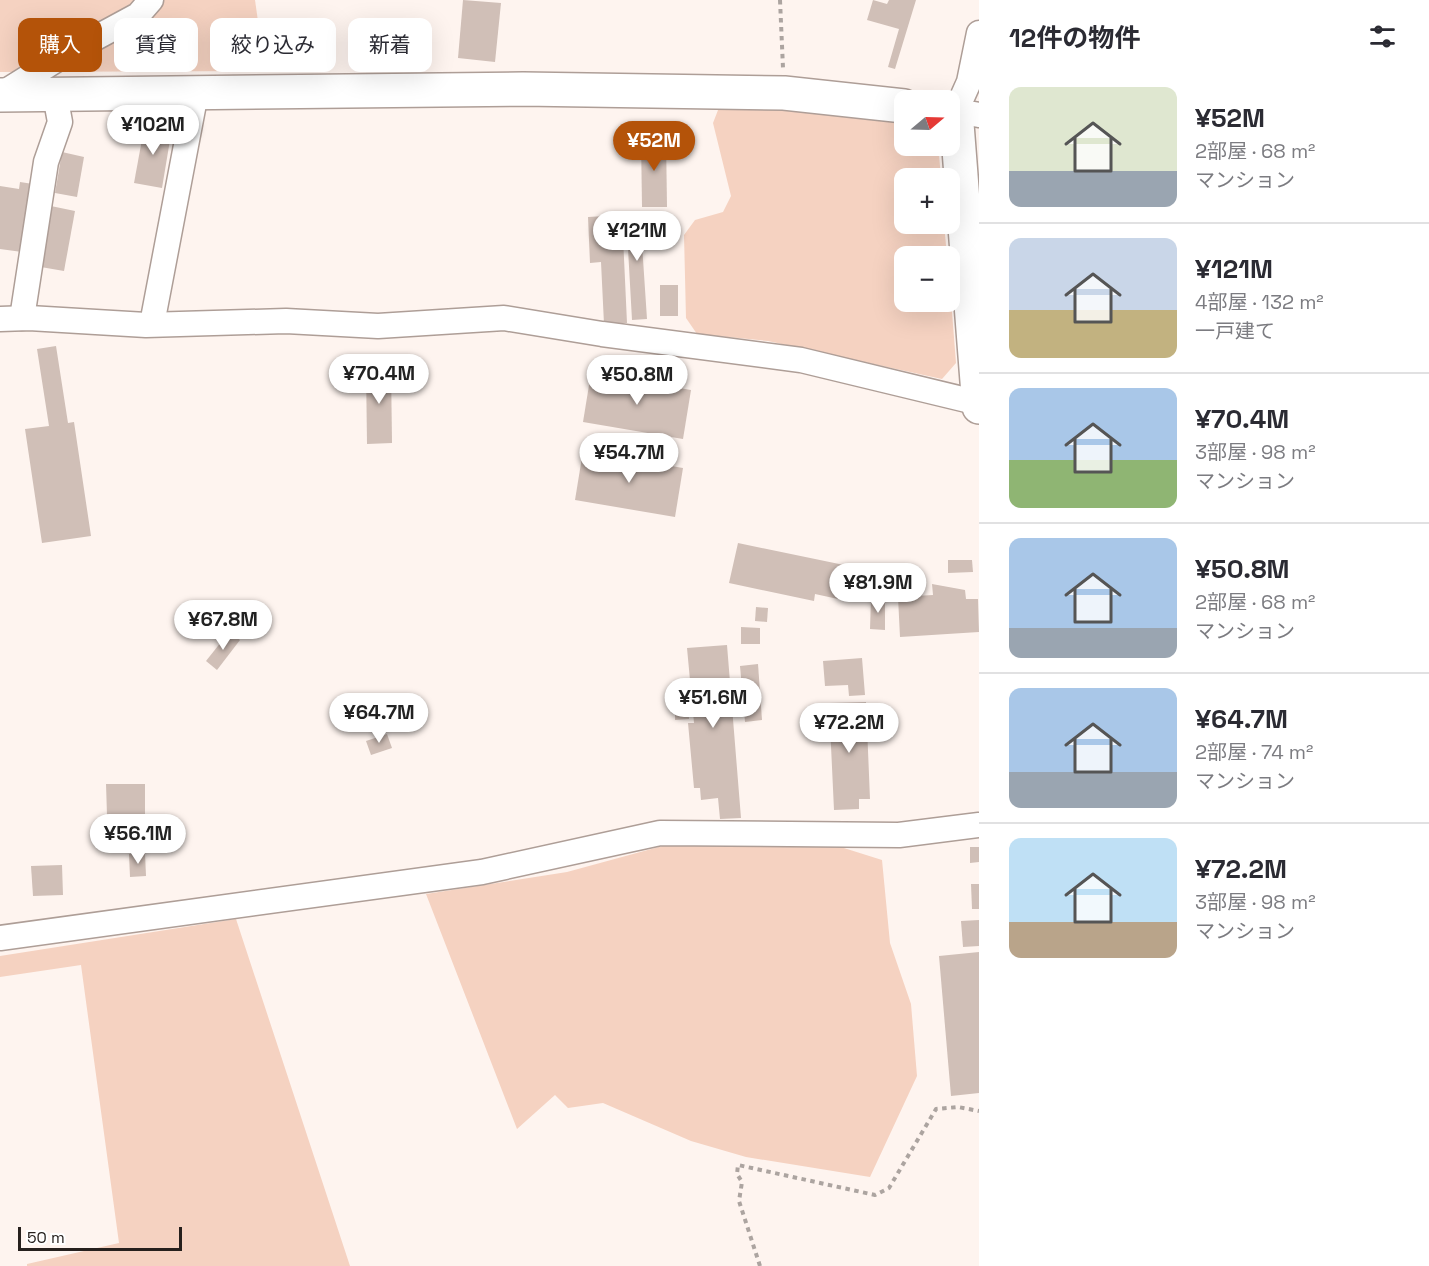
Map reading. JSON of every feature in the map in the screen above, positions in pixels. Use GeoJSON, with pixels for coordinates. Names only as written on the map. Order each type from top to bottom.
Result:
{"type":"FeatureCollection","features":[{"type":"Feature","properties":{"kind":"street"},"geometry":{"type":"LineString","coordinates":[[0,95],[64,54],[138,15],[151,0]]}},
{"type":"Feature","properties":{"kind":"street"},"geometry":{"type":"LineString","coordinates":[[55,94],[60,122],[46,162],[11,319],[152,324],[286,321],[378,326],[504,318],[602,334],[801,360],[979,405],[962,112],[979,33]]}},
{"type":"Feature","properties":{"kind":"street"},"geometry":{"type":"LineString","coordinates":[[0,95],[523,89],[784,93],[894,105]]}},
{"type":"Feature","properties":{"kind":"street"},"geometry":{"type":"LineString","coordinates":[[152,324],[196,93]]}},
{"type":"Feature","properties":{"kind":"street"},"geometry":{"type":"LineString","coordinates":[[0,938],[482,872],[660,834],[899,835],[979,825]]}},
{"type":"Feature","properties":{"kind":"path"},"geometry":{"type":"LineString","coordinates":[[780,0],[784,93]]}},
{"type":"Feature","properties":{"kind":"path"},"geometry":{"type":"LineString","coordinates":[[760,1266],[739,1201],[742,1182],[736,1174],[738,1166],[875,1195],[889,1188],[936,1109],[958,1107],[979,1111]]}},
{"type":"Feature","properties":{"kind":"shaded area"},"geometry":{"type":"Polygon","coordinates":[[[0,0],[255,0],[258,18],[210,18],[210,71],[198,71],[198,18],[114,18],[114,72],[102,72],[102,18],[18,18],[18,72],[0,72],[0,0]]]}},
{"type":"Feature","properties":{"kind":"shaded area"},"geometry":{"type":"Polygon","coordinates":[[[720,105],[894,117],[894,156],[939,156],[940,168],[894,168],[894,234],[945,234],[946,246],[894,246],[894,312],[952,312],[956,363],[942,379],[768,341],[697,334],[686,318],[684,235],[695,220],[723,212],[731,196],[713,123],[720,105]]]}},
{"type":"Feature","properties":{"kind":"shaded area"},"geometry":{"type":"Polygon","coordinates":[[[828,843],[882,860],[890,943],[911,1004],[917,1076],[870,1177],[746,1157],[691,1141],[603,1103],[568,1108],[555,1095],[517,1129],[426,894],[567,872],[666,845],[828,843]]]}},
{"type":"Feature","properties":{"kind":"shaded area"},"geometry":{"type":"Polygon","coordinates":[[[236,919],[350,1266],[27,1266],[27,1264],[119,1243],[81,965],[0,977],[0,956],[236,919]]]}},
{"type":"Feature","properties":{"kind":"building"},"geometry":{"type":"Polygon","coordinates":[[[463,0],[501,3],[495,62],[458,58],[463,0]]]}},
{"type":"Feature","properties":{"kind":"building"},"geometry":{"type":"Polygon","coordinates":[[[873,0],[887,4],[889,0],[916,0],[895,69],[888,67],[899,29],[867,20],[873,0]]]}},
{"type":"Feature","properties":{"kind":"building"},"geometry":{"type":"Polygon","coordinates":[[[145,123],[172,128],[162,188],[134,183],[145,123]]]}},
{"type":"Feature","properties":{"kind":"building"},"geometry":{"type":"Polygon","coordinates":[[[666,137],[667,207],[642,207],[641,138],[666,137]]]}},
{"type":"Feature","properties":{"kind":"building"},"geometry":{"type":"Polygon","coordinates":[[[62,152],[84,157],[77,197],[55,193],[62,152]]]}},
{"type":"Feature","properties":{"kind":"building"},"geometry":{"type":"Polygon","coordinates":[[[20,182],[33,184],[22,252],[0,249],[0,186],[19,189],[20,182]]]}},
{"type":"Feature","properties":{"kind":"building"},"geometry":{"type":"Polygon","coordinates":[[[46,205],[75,211],[64,271],[35,266],[46,205]]]}},
{"type":"Feature","properties":{"kind":"building"},"geometry":{"type":"Polygon","coordinates":[[[650,211],[651,229],[641,229],[647,319],[632,320],[626,213],[650,211]]]}},
{"type":"Feature","properties":{"kind":"building"},"geometry":{"type":"Polygon","coordinates":[[[622,215],[627,323],[604,324],[601,262],[590,263],[588,217],[622,215]]]}},
{"type":"Feature","properties":{"kind":"building"},"geometry":{"type":"Polygon","coordinates":[[[660,285],[678,285],[678,316],[660,316],[660,285]]]}},
{"type":"Feature","properties":{"kind":"building"},"geometry":{"type":"Polygon","coordinates":[[[56,346],[68,423],[74,422],[91,536],[42,543],[25,429],[49,426],[37,349],[56,346]]]}},
{"type":"Feature","properties":{"kind":"building"},"geometry":{"type":"Polygon","coordinates":[[[366,367],[391,367],[392,443],[367,444],[366,367]]]}},
{"type":"Feature","properties":{"kind":"building"},"geometry":{"type":"Polygon","coordinates":[[[591,373],[691,390],[683,439],[583,422],[591,373]]]}},
{"type":"Feature","properties":{"kind":"building"},"geometry":{"type":"Polygon","coordinates":[[[583,451],[683,468],[675,517],[575,500],[583,451]]]}},
{"type":"Feature","properties":{"kind":"building"},"geometry":{"type":"Polygon","coordinates":[[[738,543],[844,565],[838,599],[815,594],[814,601],[729,583],[738,543]]]}},
{"type":"Feature","properties":{"kind":"building"},"geometry":{"type":"Polygon","coordinates":[[[948,560],[972,560],[973,572],[948,573],[948,560]]]}},
{"type":"Feature","properties":{"kind":"building"},"geometry":{"type":"Polygon","coordinates":[[[860,570],[883,572],[881,592],[858,591],[860,570]]]}},
{"type":"Feature","properties":{"kind":"building"},"geometry":{"type":"Polygon","coordinates":[[[932,584],[965,590],[966,599],[978,599],[979,632],[900,637],[898,597],[933,595],[932,584]]]}},
{"type":"Feature","properties":{"kind":"building"},"geometry":{"type":"Polygon","coordinates":[[[871,598],[885,599],[885,630],[870,629],[871,598]]]}},
{"type":"Feature","properties":{"kind":"building"},"geometry":{"type":"Polygon","coordinates":[[[756,607],[768,608],[767,622],[755,621],[756,607]]]}},
{"type":"Feature","properties":{"kind":"building"},"geometry":{"type":"Polygon","coordinates":[[[741,627],[760,628],[760,644],[741,644],[741,627]]]}},
{"type":"Feature","properties":{"kind":"building"},"geometry":{"type":"Polygon","coordinates":[[[229,632],[240,640],[217,670],[206,661],[229,632]]]}},
{"type":"Feature","properties":{"kind":"building"},"geometry":{"type":"Polygon","coordinates":[[[727,645],[741,818],[720,819],[718,798],[701,800],[700,788],[694,788],[688,723],[694,723],[687,648],[727,645]]]}},
{"type":"Feature","properties":{"kind":"building"},"geometry":{"type":"Polygon","coordinates":[[[862,658],[865,695],[849,696],[848,685],[825,686],[823,661],[862,658]]]}},
{"type":"Feature","properties":{"kind":"building"},"geometry":{"type":"Polygon","coordinates":[[[758,664],[762,720],[745,722],[740,666],[758,664]]]}},
{"type":"Feature","properties":{"kind":"building"},"geometry":{"type":"Polygon","coordinates":[[[369,694],[375,711],[362,716],[356,699],[369,694]]]}},
{"type":"Feature","properties":{"kind":"building"},"geometry":{"type":"Polygon","coordinates":[[[866,702],[870,799],[859,799],[859,809],[834,810],[829,703],[866,702]]]}},
{"type":"Feature","properties":{"kind":"building"},"geometry":{"type":"Polygon","coordinates":[[[675,704],[688,704],[689,719],[675,720],[675,704]]]}},
{"type":"Feature","properties":{"kind":"building"},"geometry":{"type":"Polygon","coordinates":[[[387,734],[392,748],[371,755],[366,741],[387,734]]]}},
{"type":"Feature","properties":{"kind":"building"},"geometry":{"type":"Polygon","coordinates":[[[106,784],[145,784],[145,815],[107,816],[106,784]]]}},
{"type":"Feature","properties":{"kind":"building"},"geometry":{"type":"Polygon","coordinates":[[[970,847],[979,847],[979,862],[970,863],[970,847]]]}},
{"type":"Feature","properties":{"kind":"building"},"geometry":{"type":"Polygon","coordinates":[[[145,853],[146,876],[130,877],[129,854],[145,853]]]}},
{"type":"Feature","properties":{"kind":"building"},"geometry":{"type":"Polygon","coordinates":[[[62,865],[63,895],[33,896],[31,866],[62,865]]]}},
{"type":"Feature","properties":{"kind":"building"},"geometry":{"type":"Polygon","coordinates":[[[971,884],[979,884],[979,909],[972,909],[971,884]]]}},
{"type":"Feature","properties":{"kind":"building"},"geometry":{"type":"Polygon","coordinates":[[[979,920],[979,946],[963,947],[961,921],[979,920]]]}},
{"type":"Feature","properties":{"kind":"building"},"geometry":{"type":"Polygon","coordinates":[[[979,952],[979,1093],[951,1096],[939,956],[979,952]]]}}]}
